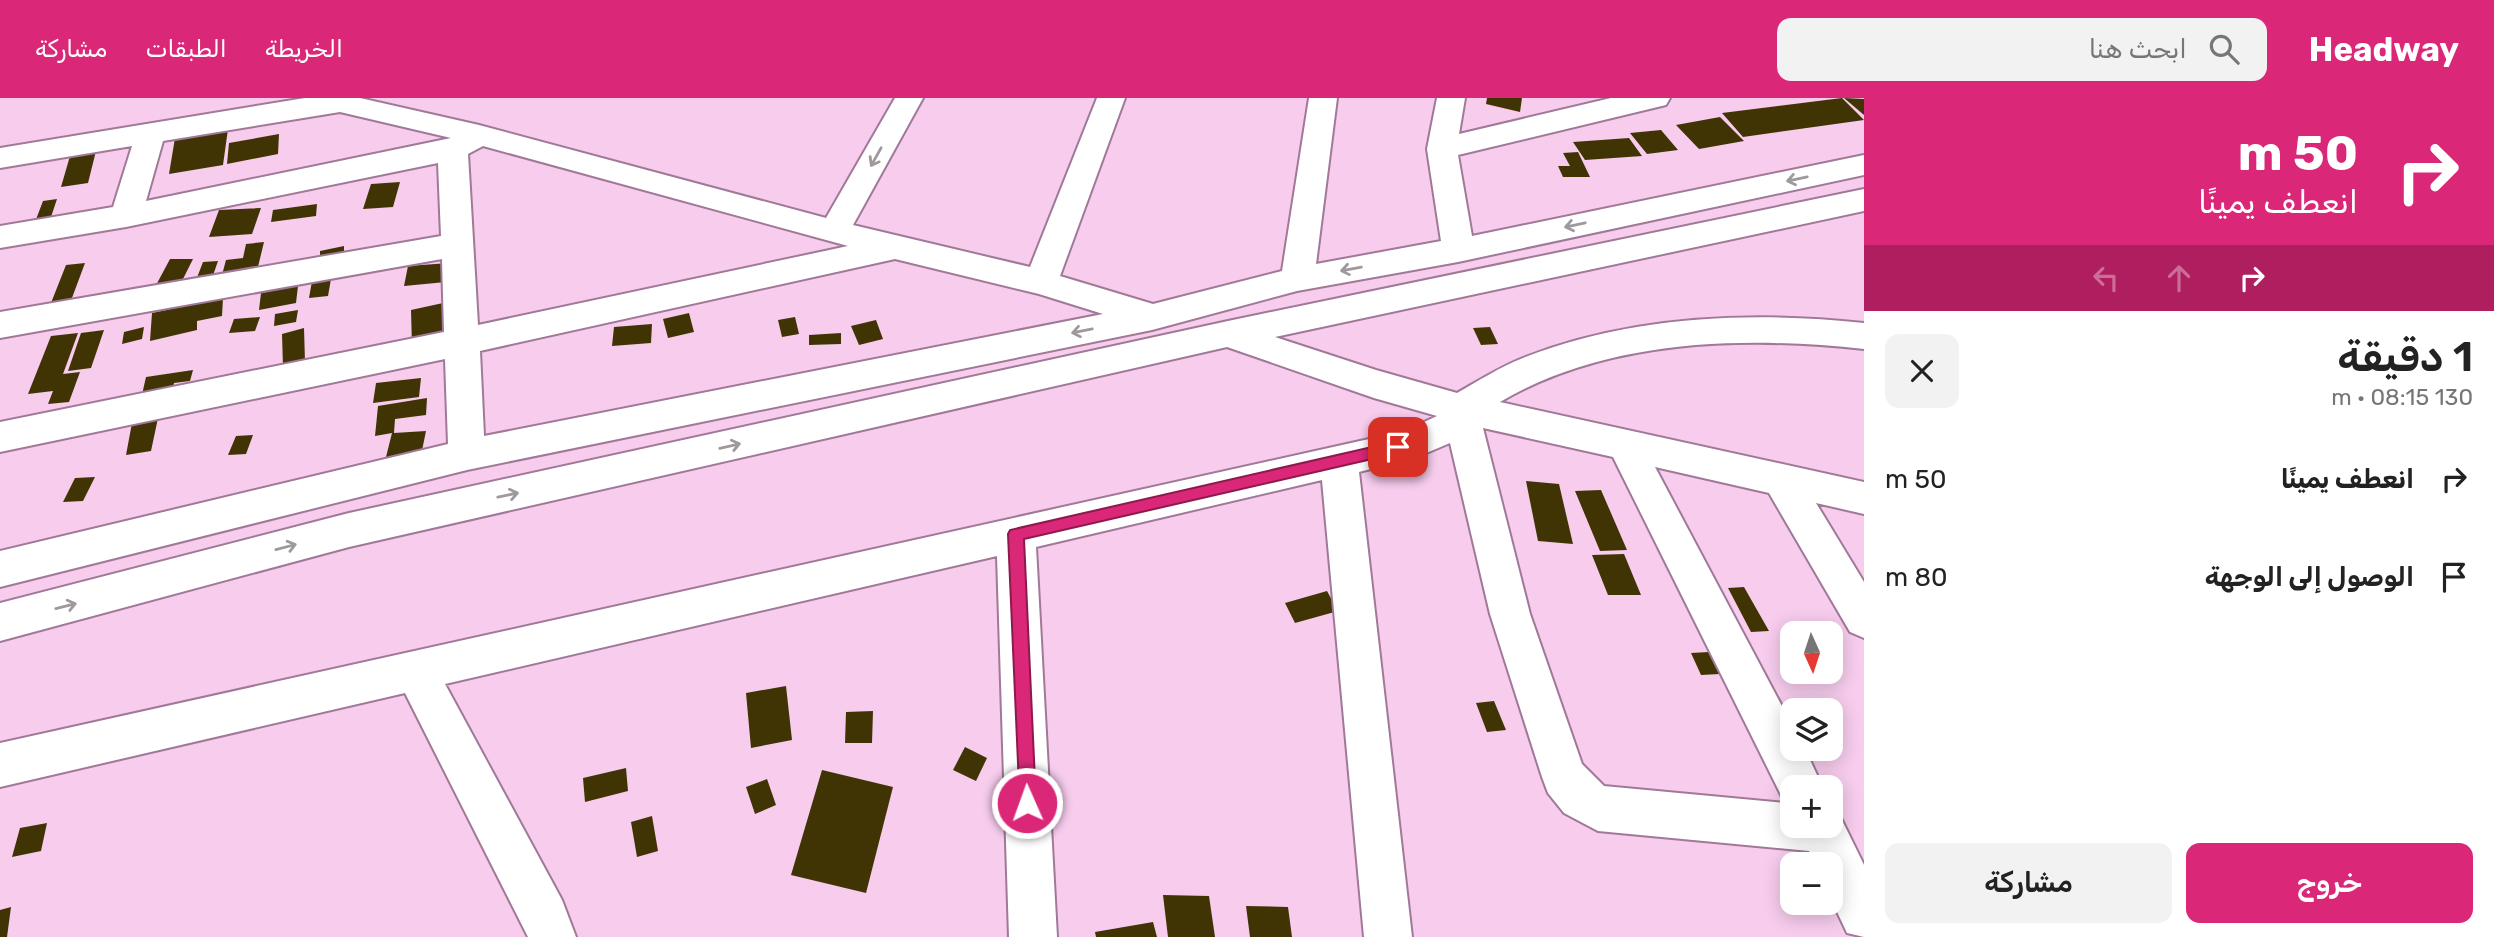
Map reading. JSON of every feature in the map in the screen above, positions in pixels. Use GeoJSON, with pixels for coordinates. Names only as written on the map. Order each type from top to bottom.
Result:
{"type":"FeatureCollection","features":[{"type":"Feature","properties":{"kind":"street"},"geometry":{"type":"LineString","coordinates":[[1041,282],[1111,98]]}},
{"type":"Feature","properties":{"kind":"street"},"geometry":{"type":"LineString","coordinates":[[1297,279],[1323,98]]}},
{"type":"Feature","properties":{"kind":"street"},"geometry":{"type":"LineString","coordinates":[[1451,98],[1442,149],[1458,250]]}},
{"type":"Feature","properties":{"kind":"street"},"geometry":{"type":"LineString","coordinates":[[1442,149],[1566,107],[1656,98]]}},
{"type":"Feature","properties":{"kind":"street"},"geometry":{"type":"LineString","coordinates":[[834,231],[904,99]]}},
{"type":"Feature","properties":{"kind":"street"},"geometry":{"type":"LineString","coordinates":[[0,158],[329,101],[466,143],[1041,282],[1152,317],[1228,334],[1461,414],[1624,443],[1864,498]]}},
{"type":"Feature","properties":{"kind":"street"},"geometry":{"type":"LineString","coordinates":[[126,216],[151,133]]}},
{"type":"Feature","properties":{"kind":"street"},"geometry":{"type":"LineString","coordinates":[[0,237],[126,216],[466,143]]}},
{"type":"Feature","properties":{"kind":"street"},"geometry":{"type":"LineString","coordinates":[[466,143],[458,245],[467,455]]}},
{"type":"Feature","properties":{"kind":"street"},"geometry":{"type":"LineString","coordinates":[[0,569],[467,455],[1152,317],[1297,279],[1458,250],[1864,165]]}},
{"type":"Feature","properties":{"kind":"street"},"geometry":{"type":"LineString","coordinates":[[0,622],[349,530],[1228,334],[1864,200]]}},
{"type":"Feature","properties":{"kind":"street"},"geometry":{"type":"LineString","coordinates":[[0,325],[458,245]]}},
{"type":"Feature","properties":{"kind":"street"},"geometry":{"type":"LineString","coordinates":[[0,436],[461,342],[896,248]]}},
{"type":"Feature","properties":{"kind":"street"},"geometry":{"type":"LineString","coordinates":[[0,765],[1417,442],[1544,364],[1636,342],[1765,330],[1821,330],[1864,336]]}},
{"type":"Feature","properties":{"kind":"street"},"geometry":{"type":"LineString","coordinates":[[1461,414],[1510,614],[1564,776],[1580,797],[1598,808],[1780,824]]}},
{"type":"Feature","properties":{"kind":"street"},"geometry":{"type":"LineString","coordinates":[[1624,443],[1794,775]]}},
{"type":"Feature","properties":{"kind":"street"},"geometry":{"type":"LineString","coordinates":[[1339,460],[1388,937]]}},
{"type":"Feature","properties":{"kind":"street"},"geometry":{"type":"LineString","coordinates":[[1781,479],[1864,619]]}},
{"type":"Feature","properties":{"kind":"street"},"geometry":{"type":"LineString","coordinates":[[1016,534],[1033,937]]}},
{"type":"Feature","properties":{"kind":"street"},"geometry":{"type":"LineString","coordinates":[[415,669],[539,905],[552,937]]}},
{"type":"Feature","properties":{"kind":"street"},"geometry":{"type":"LineString","coordinates":[[1827,838],[1864,916]]}},
{"type":"Feature","properties":{"kind":"building"},"geometry":{"type":"Polygon","coordinates":[[[1487,98],[1522,98],[1520,112],[1486,104],[1487,98]]]}},
{"type":"Feature","properties":{"kind":"building"},"geometry":{"type":"Polygon","coordinates":[[[1842,98],[1864,120],[1743,137],[1722,113],[1842,98]]]}},
{"type":"Feature","properties":{"kind":"building"},"geometry":{"type":"Polygon","coordinates":[[[1844,98],[1864,99],[1864,115],[1844,98]]]}},
{"type":"Feature","properties":{"kind":"building"},"geometry":{"type":"Polygon","coordinates":[[[1720,117],[1744,141],[1699,149],[1676,125],[1720,117]]]}},
{"type":"Feature","properties":{"kind":"building"},"geometry":{"type":"Polygon","coordinates":[[[228,129],[223,165],[169,174],[175,138],[228,129]]]}},
{"type":"Feature","properties":{"kind":"building"},"geometry":{"type":"Polygon","coordinates":[[[1661,130],[1678,150],[1647,154],[1630,133],[1661,130]]]}},
{"type":"Feature","properties":{"kind":"building"},"geometry":{"type":"Polygon","coordinates":[[[279,134],[278,154],[227,164],[229,143],[279,134]]]}},
{"type":"Feature","properties":{"kind":"building"},"geometry":{"type":"Polygon","coordinates":[[[1629,138],[1642,156],[1585,160],[1573,142],[1629,138]]]}},
{"type":"Feature","properties":{"kind":"building"},"geometry":{"type":"Polygon","coordinates":[[[96,151],[88,183],[61,187],[70,156],[96,151]]]}},
{"type":"Feature","properties":{"kind":"building"},"geometry":{"type":"Polygon","coordinates":[[[1578,152],[1590,177],[1563,177],[1558,166],[1570,166],[1563,153],[1578,152]]]}},
{"type":"Feature","properties":{"kind":"building"},"geometry":{"type":"Polygon","coordinates":[[[400,182],[393,207],[363,209],[371,184],[400,182]]]}},
{"type":"Feature","properties":{"kind":"building"},"geometry":{"type":"Polygon","coordinates":[[[57,199],[50,220],[35,222],[43,201],[57,199]]]}},
{"type":"Feature","properties":{"kind":"building"},"geometry":{"type":"Polygon","coordinates":[[[317,204],[316,216],[271,222],[273,210],[317,204]]]}},
{"type":"Feature","properties":{"kind":"building"},"geometry":{"type":"Polygon","coordinates":[[[261,208],[252,234],[209,237],[219,210],[261,208]]]}},
{"type":"Feature","properties":{"kind":"building"},"geometry":{"type":"Polygon","coordinates":[[[264,242],[257,271],[222,275],[226,260],[243,258],[246,244],[264,242]]]}},
{"type":"Feature","properties":{"kind":"building"},"geometry":{"type":"Polygon","coordinates":[[[344,246],[344,259],[320,264],[320,251],[344,246]]]}},
{"type":"Feature","properties":{"kind":"building"},"geometry":{"type":"Polygon","coordinates":[[[170,259],[193,259],[178,289],[154,289],[170,259]]]}},
{"type":"Feature","properties":{"kind":"building"},"geometry":{"type":"Polygon","coordinates":[[[218,261],[209,287],[193,288],[203,262],[218,261]]]}},
{"type":"Feature","properties":{"kind":"building"},"geometry":{"type":"Polygon","coordinates":[[[85,263],[69,306],[49,308],[66,265],[85,263]]]}},
{"type":"Feature","properties":{"kind":"building"},"geometry":{"type":"Polygon","coordinates":[[[449,263],[446,282],[404,286],[408,266],[449,263]]]}},
{"type":"Feature","properties":{"kind":"building"},"geometry":{"type":"Polygon","coordinates":[[[331,279],[328,296],[309,298],[312,281],[331,279]]]}},
{"type":"Feature","properties":{"kind":"building"},"geometry":{"type":"Polygon","coordinates":[[[298,286],[296,303],[259,310],[261,293],[298,286]]]}},
{"type":"Feature","properties":{"kind":"building"},"geometry":{"type":"Polygon","coordinates":[[[223,298],[222,316],[197,321],[197,330],[150,341],[152,313],[223,298]]]}},
{"type":"Feature","properties":{"kind":"building"},"geometry":{"type":"Polygon","coordinates":[[[443,303],[445,340],[412,347],[411,310],[443,303]]]}},
{"type":"Feature","properties":{"kind":"building"},"geometry":{"type":"Polygon","coordinates":[[[298,310],[296,322],[274,326],[275,314],[298,310]]]}},
{"type":"Feature","properties":{"kind":"building"},"geometry":{"type":"Polygon","coordinates":[[[689,313],[694,332],[668,338],[663,319],[689,313]]]}},
{"type":"Feature","properties":{"kind":"building"},"geometry":{"type":"Polygon","coordinates":[[[260,317],[255,331],[229,333],[234,319],[260,317]]]}},
{"type":"Feature","properties":{"kind":"building"},"geometry":{"type":"Polygon","coordinates":[[[795,317],[799,334],[782,337],[778,320],[795,317]]]}},
{"type":"Feature","properties":{"kind":"building"},"geometry":{"type":"Polygon","coordinates":[[[876,320],[883,339],[859,345],[851,326],[876,320]]]}},
{"type":"Feature","properties":{"kind":"building"},"geometry":{"type":"Polygon","coordinates":[[[652,324],[651,343],[612,346],[614,327],[652,324]]]}},
{"type":"Feature","properties":{"kind":"building"},"geometry":{"type":"Polygon","coordinates":[[[144,327],[142,339],[122,344],[124,332],[144,327]]]}},
{"type":"Feature","properties":{"kind":"building"},"geometry":{"type":"Polygon","coordinates":[[[1490,327],[1498,344],[1481,345],[1473,328],[1490,327]]]}},
{"type":"Feature","properties":{"kind":"building"},"geometry":{"type":"Polygon","coordinates":[[[304,328],[305,362],[283,367],[282,334],[304,328]]]}},
{"type":"Feature","properties":{"kind":"building"},"geometry":{"type":"Polygon","coordinates":[[[104,330],[91,368],[68,371],[81,333],[104,330]]]}},
{"type":"Feature","properties":{"kind":"building"},"geometry":{"type":"Polygon","coordinates":[[[78,333],[63,374],[80,372],[69,402],[48,404],[53,391],[28,394],[51,336],[78,333]]]}},
{"type":"Feature","properties":{"kind":"building"},"geometry":{"type":"Polygon","coordinates":[[[841,333],[841,344],[809,345],[809,335],[841,333]]]}},
{"type":"Feature","properties":{"kind":"building"},"geometry":{"type":"Polygon","coordinates":[[[193,370],[190,381],[174,383],[172,394],[141,399],[146,377],[193,370]]]}},
{"type":"Feature","properties":{"kind":"building"},"geometry":{"type":"Polygon","coordinates":[[[421,378],[419,397],[373,403],[376,383],[421,378]]]}},
{"type":"Feature","properties":{"kind":"building"},"geometry":{"type":"Polygon","coordinates":[[[427,398],[426,415],[395,419],[394,433],[426,431],[418,470],[382,473],[392,433],[375,436],[378,406],[427,398]]]}},
{"type":"Feature","properties":{"kind":"building"},"geometry":{"type":"Polygon","coordinates":[[[158,418],[151,451],[126,455],[132,423],[158,418]]]}},
{"type":"Feature","properties":{"kind":"building"},"geometry":{"type":"Polygon","coordinates":[[[253,435],[246,454],[228,455],[236,436],[253,435]]]}},
{"type":"Feature","properties":{"kind":"building"},"geometry":{"type":"Polygon","coordinates":[[[95,477],[83,501],[63,502],[75,478],[95,477]]]}},
{"type":"Feature","properties":{"kind":"building"},"geometry":{"type":"Polygon","coordinates":[[[1526,481],[1559,484],[1573,544],[1538,541],[1526,481]]]}},
{"type":"Feature","properties":{"kind":"building"},"geometry":{"type":"Polygon","coordinates":[[[1601,490],[1627,550],[1600,551],[1575,491],[1601,490]]]}},
{"type":"Feature","properties":{"kind":"building"},"geometry":{"type":"Polygon","coordinates":[[[1624,554],[1641,595],[1608,595],[1592,555],[1624,554]]]}},
{"type":"Feature","properties":{"kind":"building"},"geometry":{"type":"Polygon","coordinates":[[[1744,587],[1769,631],[1751,632],[1728,588],[1744,587]]]}},
{"type":"Feature","properties":{"kind":"building"},"geometry":{"type":"Polygon","coordinates":[[[1327,591],[1338,611],[1295,623],[1285,603],[1327,591]]]}},
{"type":"Feature","properties":{"kind":"building"},"geometry":{"type":"Polygon","coordinates":[[[1709,652],[1720,674],[1701,675],[1691,653],[1709,652]]]}},
{"type":"Feature","properties":{"kind":"building"},"geometry":{"type":"Polygon","coordinates":[[[786,686],[792,740],[751,748],[746,693],[786,686]]]}},
{"type":"Feature","properties":{"kind":"building"},"geometry":{"type":"Polygon","coordinates":[[[1494,701],[1506,730],[1487,732],[1476,703],[1494,701]]]}},
{"type":"Feature","properties":{"kind":"building"},"geometry":{"type":"Polygon","coordinates":[[[873,711],[872,743],[845,743],[846,712],[873,711]]]}},
{"type":"Feature","properties":{"kind":"building"},"geometry":{"type":"Polygon","coordinates":[[[965,747],[987,758],[976,781],[953,770],[965,747]]]}},
{"type":"Feature","properties":{"kind":"building"},"geometry":{"type":"Polygon","coordinates":[[[626,768],[628,791],[585,802],[583,778],[626,768]]]}},
{"type":"Feature","properties":{"kind":"building"},"geometry":{"type":"Polygon","coordinates":[[[822,770],[893,787],[866,893],[791,875],[822,770]]]}},
{"type":"Feature","properties":{"kind":"building"},"geometry":{"type":"Polygon","coordinates":[[[767,779],[776,805],[755,814],[746,787],[767,779]]]}},
{"type":"Feature","properties":{"kind":"building"},"geometry":{"type":"Polygon","coordinates":[[[652,816],[658,851],[637,857],[631,822],[652,816]]]}},
{"type":"Feature","properties":{"kind":"building"},"geometry":{"type":"Polygon","coordinates":[[[47,823],[41,851],[12,857],[20,828],[47,823]]]}},
{"type":"Feature","properties":{"kind":"building"},"geometry":{"type":"Polygon","coordinates":[[[1163,895],[1209,896],[1215,937],[1168,937],[1163,895]]]}},
{"type":"Feature","properties":{"kind":"building"},"geometry":{"type":"Polygon","coordinates":[[[1246,906],[1288,907],[1292,937],[1250,937],[1246,906]]]}},
{"type":"Feature","properties":{"kind":"building"},"geometry":{"type":"Polygon","coordinates":[[[11,907],[7,937],[0,937],[0,910],[11,907]]]}},
{"type":"Feature","properties":{"kind":"building"},"geometry":{"type":"Polygon","coordinates":[[[1153,922],[1157,937],[1096,937],[1095,932],[1153,922]]]}},
{"type":"Feature","properties":{"kind":"route"},"geometry":{"type":"LineString","coordinates":[[1027,803],[1016,534],[1398,447]]}}]}
